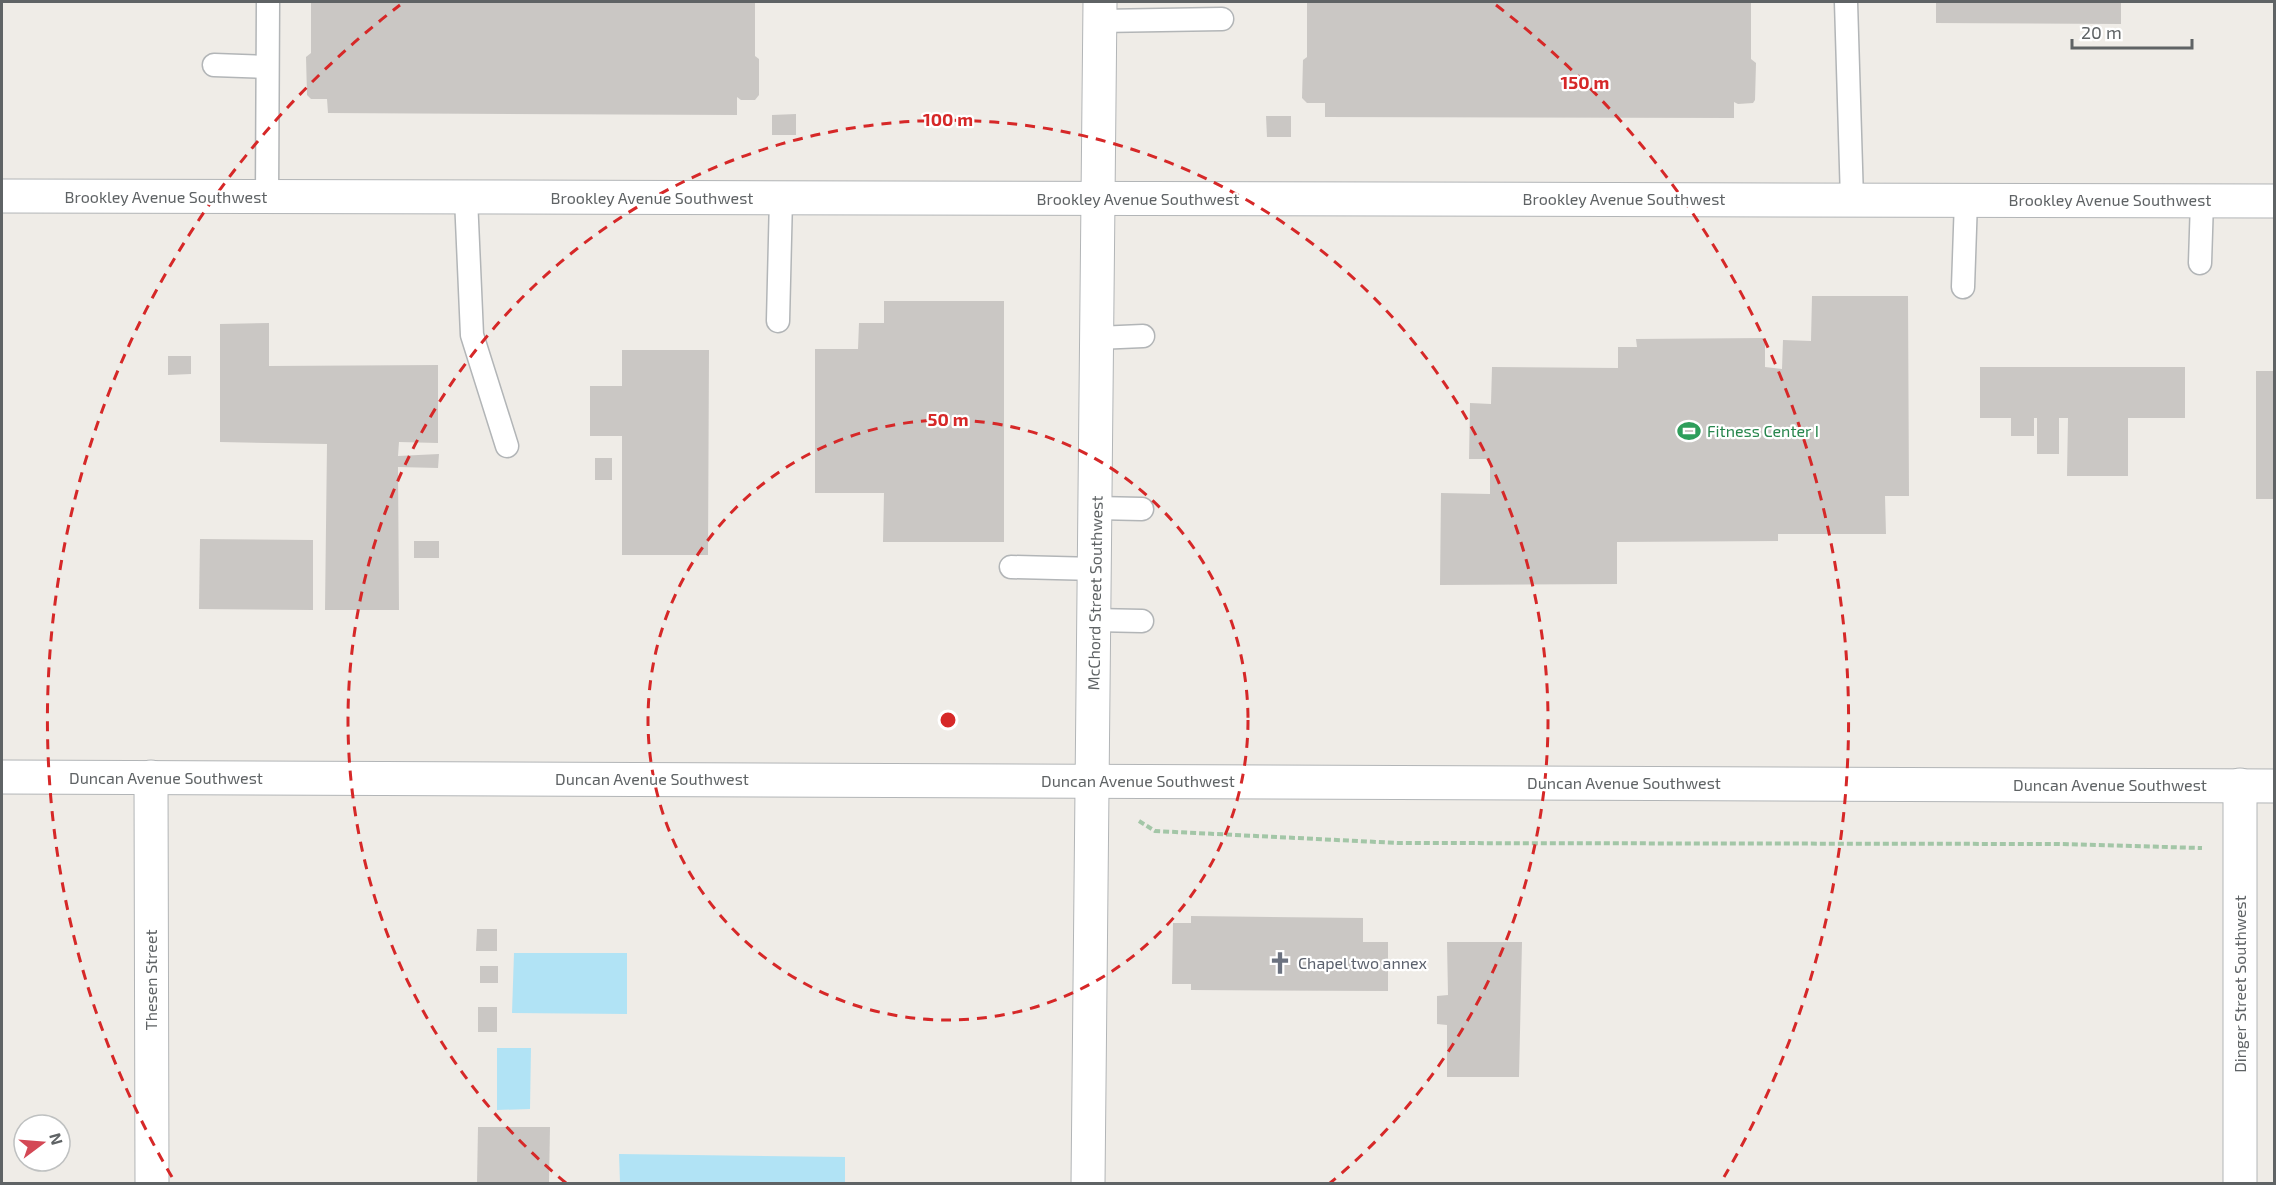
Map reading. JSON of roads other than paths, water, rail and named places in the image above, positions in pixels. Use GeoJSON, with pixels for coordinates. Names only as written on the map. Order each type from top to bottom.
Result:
{"type":"FeatureCollection","features":[{"type":"Feature","properties":{"kind":"street","name":"McChord Street Southwest"},"geometry":{"type":"LineString","coordinates":[[1088,1184],[1100,11]]}},
{"type":"Feature","properties":{"kind":"street","name":"Brookley Avenue Southwest"},"geometry":{"type":"LineString","coordinates":[[2,196],[2274,201]]}},
{"type":"Feature","properties":{"kind":"street","name":"Duncan Avenue Southwest"},"geometry":{"type":"LineString","coordinates":[[2,777],[2274,786]]}},
{"type":"Feature","properties":{"kind":"street","name":"Thesen Street"},"geometry":{"type":"LineString","coordinates":[[151,777],[152,1184]]}},
{"type":"Feature","properties":{"kind":"street","name":"Dinger Street Southwest"},"geometry":{"type":"LineString","coordinates":[[2240,785],[2240,1184]]}},
{"type":"Feature","properties":{"kind":"lane"},"geometry":{"type":"LineString","coordinates":[[267,197],[268,2]]}},
{"type":"Feature","properties":{"kind":"lane"},"geometry":{"type":"LineString","coordinates":[[1846,2],[1852,200]]}},
{"type":"Feature","properties":{"kind":"lane"},"geometry":{"type":"LineString","coordinates":[[1100,11],[1221,19]]}},
{"type":"Feature","properties":{"kind":"lane"},"geometry":{"type":"LineString","coordinates":[[214,65],[267,67]]}},
{"type":"Feature","properties":{"kind":"lane"},"geometry":{"type":"LineString","coordinates":[[466,198],[472,335],[507,446]]}},
{"type":"Feature","properties":{"kind":"lane"},"geometry":{"type":"LineString","coordinates":[[778,321],[781,198]]}},
{"type":"Feature","properties":{"kind":"lane"},"geometry":{"type":"LineString","coordinates":[[1963,287],[1966,200]]}},
{"type":"Feature","properties":{"kind":"lane"},"geometry":{"type":"LineString","coordinates":[[2200,263],[2202,201]]}},
{"type":"Feature","properties":{"kind":"lane"},"geometry":{"type":"LineString","coordinates":[[1097,338],[1143,336]]}},
{"type":"Feature","properties":{"kind":"lane"},"geometry":{"type":"LineString","coordinates":[[1096,508],[1142,509]]}},
{"type":"Feature","properties":{"kind":"lane"},"geometry":{"type":"LineString","coordinates":[[1011,567],[1096,568]]}},
{"type":"Feature","properties":{"kind":"lane"},"geometry":{"type":"LineString","coordinates":[[1094,620],[1142,621]]}},
{"type":"Feature","properties":{"kind":"water"},"geometry":{"type":"Polygon","coordinates":[[[514,953],[627,953],[627,1014],[512,1013],[514,953]]]}},
{"type":"Feature","properties":{"kind":"water"},"geometry":{"type":"Polygon","coordinates":[[[497,1048],[531,1048],[530,1109],[497,1110],[497,1048]]]}},
{"type":"Feature","properties":{"kind":"water"},"geometry":{"type":"Polygon","coordinates":[[[619,1154],[845,1157],[845,1183],[620,1183],[619,1154]]]}},
{"type":"Feature","properties":{"kind":"place","name":"Fitness Center I"},"geometry":{"type":"Point","coordinates":[1689,431]}},
{"type":"Feature","properties":{"kind":"place","name":"Chapel two annex"},"geometry":{"type":"Point","coordinates":[1280,963]}}]}
